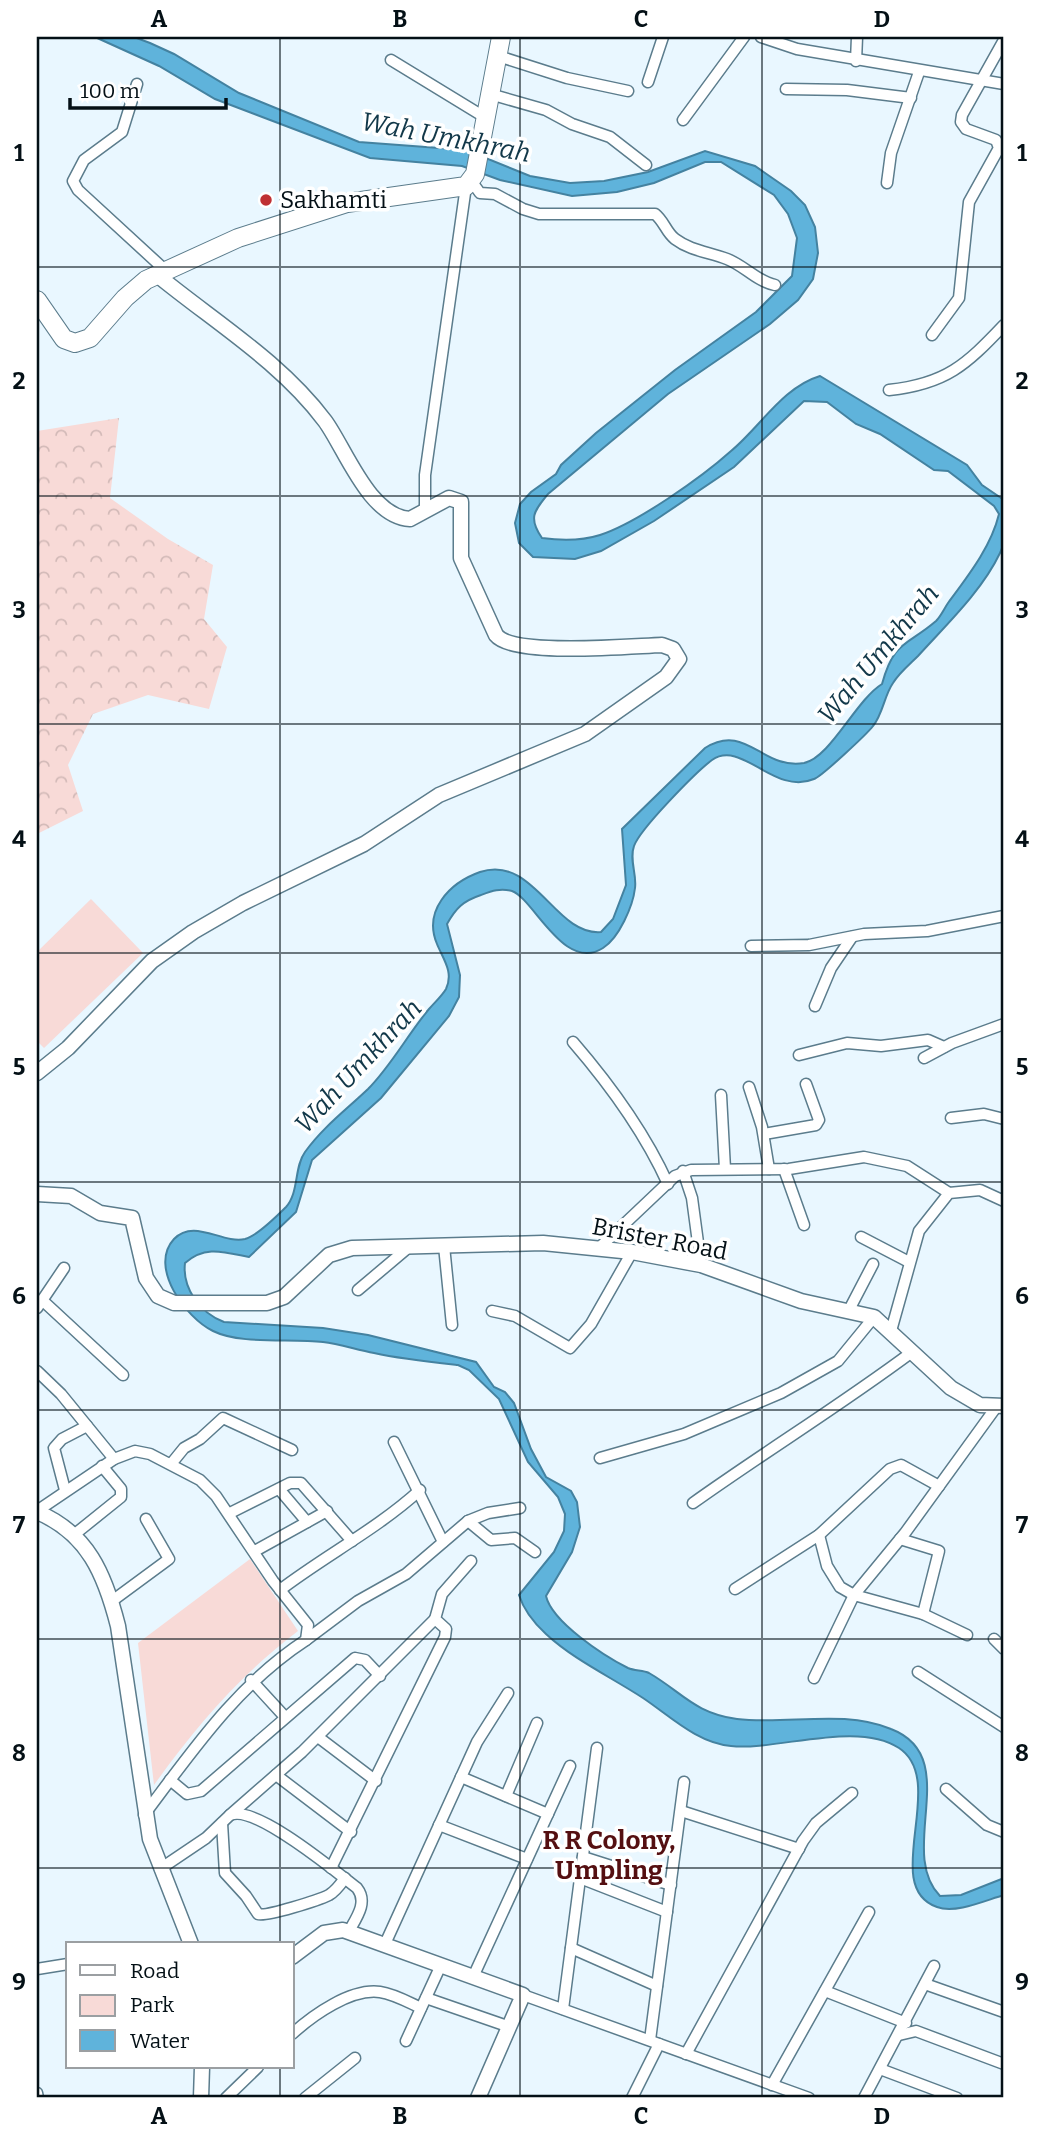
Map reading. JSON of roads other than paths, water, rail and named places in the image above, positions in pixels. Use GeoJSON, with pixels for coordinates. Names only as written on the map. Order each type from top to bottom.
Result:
{"type":"FeatureCollection","features":[{"type":"Feature","properties":{"kind":"main road"},"geometry":{"type":"LineString","coordinates":[[37,300],[64,339],[75,343],[94,334],[133,290],[161,272],[238,238],[313,212],[471,180],[481,143],[501,37]]}},
{"type":"Feature","properties":{"kind":"street"},"geometry":{"type":"LineString","coordinates":[[648,82],[663,37]]}},
{"type":"Feature","properties":{"kind":"street"},"geometry":{"type":"LineString","coordinates":[[683,120],[744,37]]}},
{"type":"Feature","properties":{"kind":"street"},"geometry":{"type":"LineString","coordinates":[[761,37],[797,49],[856,61],[1004,85]]}},
{"type":"Feature","properties":{"kind":"street"},"geometry":{"type":"LineString","coordinates":[[856,61],[857,37]]}},
{"type":"Feature","properties":{"kind":"street"},"geometry":{"type":"LineString","coordinates":[[932,335],[959,298],[969,202],[999,148],[996,140],[966,129],[961,122],[979,82],[1003,46]]}},
{"type":"Feature","properties":{"kind":"street"},"geometry":{"type":"LineString","coordinates":[[498,56],[567,78],[628,91]]}},
{"type":"Feature","properties":{"kind":"street"},"geometry":{"type":"LineString","coordinates":[[391,60],[486,118]]}},
{"type":"Feature","properties":{"kind":"street"},"geometry":{"type":"LineString","coordinates":[[887,183],[891,153],[919,72]]}},
{"type":"Feature","properties":{"kind":"street"},"geometry":{"type":"LineString","coordinates":[[37,1073],[68,1048],[152,961],[192,932],[243,903],[364,844],[439,795],[586,734],[636,701],[675,669],[678,655],[670,647],[662,645],[534,648],[503,643],[496,635],[461,558],[463,512],[460,502],[449,498],[404,519],[375,498],[356,475],[325,421],[297,388],[161,272],[78,190],[73,181],[84,160],[122,132],[137,84]]}},
{"type":"Feature","properties":{"kind":"street"},"geometry":{"type":"LineString","coordinates":[[786,89],[847,90],[911,98]]}},
{"type":"Feature","properties":{"kind":"street"},"geometry":{"type":"LineString","coordinates":[[491,94],[546,110],[572,124],[610,137],[646,165]]}},
{"type":"Feature","properties":{"kind":"street"},"geometry":{"type":"LineString","coordinates":[[425,511],[425,475],[471,180]]}},
{"type":"Feature","properties":{"kind":"street"},"geometry":{"type":"LineString","coordinates":[[471,180],[480,193],[495,194],[539,214],[655,214],[671,235],[683,244],[727,259],[763,283],[775,285]]}},
{"type":"Feature","properties":{"kind":"street"},"geometry":{"type":"LineString","coordinates":[[889,390],[923,386],[963,365],[1004,325]]}},
{"type":"Feature","properties":{"kind":"street"},"geometry":{"type":"LineString","coordinates":[[751,946],[809,945],[852,937],[927,931],[1004,916]]}},
{"type":"Feature","properties":{"kind":"street"},"geometry":{"type":"LineString","coordinates":[[815,1006],[831,968],[852,937]]}},
{"type":"Feature","properties":{"kind":"street"},"geometry":{"type":"LineString","coordinates":[[924,1058],[944,1047],[1004,1024]]}},
{"type":"Feature","properties":{"kind":"street"},"geometry":{"type":"LineString","coordinates":[[799,1055],[847,1043],[881,1046],[928,1040],[944,1047]]}},
{"type":"Feature","properties":{"kind":"street"},"geometry":{"type":"LineString","coordinates":[[573,1042],[621,1100],[652,1149],[667,1184]]}},
{"type":"Feature","properties":{"kind":"street"},"geometry":{"type":"LineString","coordinates":[[764,1134],[816,1125],[819,1120],[806,1084]]}},
{"type":"Feature","properties":{"kind":"street"},"geometry":{"type":"LineString","coordinates":[[749,1087],[764,1134],[769,1169]]}},
{"type":"Feature","properties":{"kind":"street"},"geometry":{"type":"LineString","coordinates":[[721,1095],[725,1169]]}},
{"type":"Feature","properties":{"kind":"street"},"geometry":{"type":"LineString","coordinates":[[951,1118],[984,1114],[1004,1119]]}},
{"type":"Feature","properties":{"kind":"street"},"geometry":{"type":"LineString","coordinates":[[599,1248],[683,1171],[784,1169],[842,1159],[884,1159],[906,1166],[949,1193],[980,1190],[1004,1201]]}},
{"type":"Feature","properties":{"kind":"street"},"geometry":{"type":"LineString","coordinates":[[784,1169],[804,1225]]}},
{"type":"Feature","properties":{"kind":"street"},"geometry":{"type":"LineString","coordinates":[[683,1171],[691,1198],[701,1265]]}},
{"type":"Feature","properties":{"kind":"street"},"geometry":{"type":"LineString","coordinates":[[891,1331],[919,1231],[949,1193]]}},
{"type":"Feature","properties":{"kind":"street","name":"Brister Road"},"geometry":{"type":"LineString","coordinates":[[37,1194],[71,1196],[100,1213],[130,1216],[146,1278],[152,1289],[174,1303],[203,1301],[267,1304],[285,1297],[329,1255],[352,1248],[543,1243],[632,1252],[724,1270],[776,1293],[874,1317],[951,1388],[980,1405],[1000,1406]]}},
{"type":"Feature","properties":{"kind":"street"},"geometry":{"type":"LineString","coordinates":[[861,1237],[909,1262]]}},
{"type":"Feature","properties":{"kind":"street"},"geometry":{"type":"LineString","coordinates":[[444,1246],[452,1325]]}},
{"type":"Feature","properties":{"kind":"street"},"geometry":{"type":"LineString","coordinates":[[358,1290],[409,1247]]}},
{"type":"Feature","properties":{"kind":"street"},"geometry":{"type":"LineString","coordinates":[[492,1311],[515,1316],[570,1348],[591,1324],[632,1252]]}},
{"type":"Feature","properties":{"kind":"street"},"geometry":{"type":"LineString","coordinates":[[849,1310],[873,1264]]}},
{"type":"Feature","properties":{"kind":"street"},"geometry":{"type":"LineString","coordinates":[[64,1268],[40,1299],[123,1375]]}},
{"type":"Feature","properties":{"kind":"street"},"geometry":{"type":"LineString","coordinates":[[600,1458],[684,1434],[781,1393],[838,1360],[874,1317]]}},
{"type":"Feature","properties":{"kind":"street"},"geometry":{"type":"LineString","coordinates":[[693,1503],[781,1441],[840,1406],[912,1352]]}},
{"type":"Feature","properties":{"kind":"street"},"geometry":{"type":"LineString","coordinates":[[37,1371],[61,1394],[114,1459]]}},
{"type":"Feature","properties":{"kind":"street"},"geometry":{"type":"LineString","coordinates":[[814,1678],[854,1595],[900,1539],[1000,1406]]}},
{"type":"Feature","properties":{"kind":"street"},"geometry":{"type":"LineString","coordinates":[[171,1464],[184,1448],[200,1439],[223,1418],[292,1450]]}},
{"type":"Feature","properties":{"kind":"street"},"geometry":{"type":"LineString","coordinates":[[65,1490],[54,1448],[62,1439],[87,1426]]}},
{"type":"Feature","properties":{"kind":"street"},"geometry":{"type":"LineString","coordinates":[[394,1442],[420,1490],[443,1542]]}},
{"type":"Feature","properties":{"kind":"street"},"geometry":{"type":"LineString","coordinates":[[190,1942],[160,1869],[144,1815],[134,1727],[112,1601],[102,1571],[75,1534],[37,1511],[114,1459],[142,1451],[171,1464],[200,1480],[230,1514],[280,1590],[308,1625],[306,1640]]}},
{"type":"Feature","properties":{"kind":"street"},"geometry":{"type":"LineString","coordinates":[[735,1589],[819,1535],[890,1469],[901,1465],[939,1486]]}},
{"type":"Feature","properties":{"kind":"street"},"geometry":{"type":"LineString","coordinates":[[75,1534],[121,1497],[121,1489],[102,1466]]}},
{"type":"Feature","properties":{"kind":"street"},"geometry":{"type":"LineString","coordinates":[[230,1514],[290,1483],[301,1483],[352,1541]]}},
{"type":"Feature","properties":{"kind":"street"},"geometry":{"type":"LineString","coordinates":[[279,1489],[307,1522]]}},
{"type":"Feature","properties":{"kind":"street"},"geometry":{"type":"LineString","coordinates":[[280,1590],[327,1555],[392,1515],[420,1490]]}},
{"type":"Feature","properties":{"kind":"street"},"geometry":{"type":"LineString","coordinates":[[144,1815],[251,1680],[358,1601],[405,1574],[468,1521],[488,1513],[520,1508]]}},
{"type":"Feature","properties":{"kind":"street"},"geometry":{"type":"LineString","coordinates":[[255,1551],[327,1511]]}},
{"type":"Feature","properties":{"kind":"street"},"geometry":{"type":"LineString","coordinates":[[112,1601],[170,1556],[146,1518]]}},
{"type":"Feature","properties":{"kind":"street"},"geometry":{"type":"LineString","coordinates":[[468,1521],[491,1540],[515,1538],[535,1552]]}},
{"type":"Feature","properties":{"kind":"street"},"geometry":{"type":"LineString","coordinates":[[819,1535],[834,1579],[854,1595],[923,1614],[967,1635]]}},
{"type":"Feature","properties":{"kind":"street"},"geometry":{"type":"LineString","coordinates":[[900,1539],[939,1551],[923,1614]]}},
{"type":"Feature","properties":{"kind":"street"},"geometry":{"type":"LineString","coordinates":[[160,1869],[180,1858],[318,1737],[435,1619],[442,1594],[471,1561]]}},
{"type":"Feature","properties":{"kind":"street"},"geometry":{"type":"LineString","coordinates":[[331,1868],[445,1637],[446,1629],[435,1619]]}},
{"type":"Feature","properties":{"kind":"street"},"geometry":{"type":"LineString","coordinates":[[994,1639],[1004,1649]]}},
{"type":"Feature","properties":{"kind":"street"},"geometry":{"type":"LineString","coordinates":[[170,1780],[187,1794],[201,1791],[355,1658],[365,1660],[380,1675]]}},
{"type":"Feature","properties":{"kind":"street"},"geometry":{"type":"LineString","coordinates":[[918,1672],[1004,1727]]}},
{"type":"Feature","properties":{"kind":"street"},"geometry":{"type":"LineString","coordinates":[[251,1680],[285,1717]]}},
{"type":"Feature","properties":{"kind":"street"},"geometry":{"type":"LineString","coordinates":[[385,1944],[484,1728],[508,1693]]}},
{"type":"Feature","properties":{"kind":"street"},"geometry":{"type":"LineString","coordinates":[[506,1796],[537,1723]]}},
{"type":"Feature","properties":{"kind":"street"},"geometry":{"type":"LineString","coordinates":[[318,1737],[376,1781]]}},
{"type":"Feature","properties":{"kind":"street"},"geometry":{"type":"LineString","coordinates":[[563,2009],[597,1748]]}},
{"type":"Feature","properties":{"kind":"street"},"geometry":{"type":"LineString","coordinates":[[472,1976],[570,1766]]}},
{"type":"Feature","properties":{"kind":"street"},"geometry":{"type":"LineString","coordinates":[[276,1775],[351,1832]]}},
{"type":"Feature","properties":{"kind":"street"},"geometry":{"type":"LineString","coordinates":[[461,1777],[548,1814]]}},
{"type":"Feature","properties":{"kind":"street"},"geometry":{"type":"LineString","coordinates":[[632,2098],[654,2042],[657,1986],[684,1782]]}},
{"type":"Feature","properties":{"kind":"street"},"geometry":{"type":"LineString","coordinates":[[946,1789],[982,1821],[1004,1832]]}},
{"type":"Feature","properties":{"kind":"street"},"geometry":{"type":"LineString","coordinates":[[686,2054],[799,1849],[816,1823],[852,1793]]}},
{"type":"Feature","properties":{"kind":"street"},"geometry":{"type":"LineString","coordinates":[[681,1811],[799,1849]]}},
{"type":"Feature","properties":{"kind":"street"},"geometry":{"type":"LineString","coordinates":[[226,1819],[242,1813],[256,1818],[357,1888],[363,1899],[349,1931]]}},
{"type":"Feature","properties":{"kind":"street"},"geometry":{"type":"LineString","coordinates":[[226,1819],[225,1873],[262,1916],[324,1897],[345,1878]]}},
{"type":"Feature","properties":{"kind":"street"},"geometry":{"type":"LineString","coordinates":[[439,1825],[527,1859]]}},
{"type":"Feature","properties":{"kind":"street"},"geometry":{"type":"LineString","coordinates":[[583,1857],[671,1885]]}},
{"type":"Feature","properties":{"kind":"street"},"geometry":{"type":"LineString","coordinates":[[580,1878],[667,1912]]}},
{"type":"Feature","properties":{"kind":"street"},"geometry":{"type":"LineString","coordinates":[[772,2085],[869,1912]]}},
{"type":"Feature","properties":{"kind":"street"},"geometry":{"type":"LineString","coordinates":[[294,1956],[324,1933],[349,1931],[809,2098]]}},
{"type":"Feature","properties":{"kind":"street"},"geometry":{"type":"LineString","coordinates":[[571,1948],[657,1986]]}},
{"type":"Feature","properties":{"kind":"street"},"geometry":{"type":"LineString","coordinates":[[37,1969],[66,1964]]}},
{"type":"Feature","properties":{"kind":"street"},"geometry":{"type":"LineString","coordinates":[[405,2041],[441,1965]]}},
{"type":"Feature","properties":{"kind":"street"},"geometry":{"type":"LineString","coordinates":[[864,2098],[934,1966]]}},
{"type":"Feature","properties":{"kind":"street"},"geometry":{"type":"LineString","coordinates":[[925,1983],[1004,2012]]}},
{"type":"Feature","properties":{"kind":"street"},"geometry":{"type":"LineString","coordinates":[[294,2033],[330,2007],[372,1991],[510,2027]]}},
{"type":"Feature","properties":{"kind":"street"},"geometry":{"type":"LineString","coordinates":[[825,1991],[906,2023]]}},
{"type":"Feature","properties":{"kind":"street"},"geometry":{"type":"LineString","coordinates":[[478,2098],[523,1995]]}},
{"type":"Feature","properties":{"kind":"street"},"geometry":{"type":"LineString","coordinates":[[899,2035],[916,2031],[1004,2064]]}},
{"type":"Feature","properties":{"kind":"street"},"geometry":{"type":"LineString","coordinates":[[305,2098],[355,2058]]}},
{"type":"Feature","properties":{"kind":"street"},"geometry":{"type":"LineString","coordinates":[[226,2098],[257,2068]]}},
{"type":"Feature","properties":{"kind":"street"},"geometry":{"type":"LineString","coordinates":[[880,2069],[957,2098]]}},
{"type":"Feature","properties":{"kind":"street"},"geometry":{"type":"LineString","coordinates":[[201,2098],[202,2073]]}},
{"type":"Feature","properties":{"kind":"street"},"geometry":{"type":"LineString","coordinates":[[202,2073],[212,2098]]}},
{"type":"Feature","properties":{"kind":"street"},"geometry":{"type":"LineString","coordinates":[[37,2093],[38,2098]]}},
{"type":"Feature","properties":{"kind":"water"},"geometry":{"type":"Polygon","coordinates":[[[95,37],[134,37],[150,43],[174,54],[239,93],[359,142],[466,150],[530,176],[570,183],[604,181],[648,172],[705,151],[755,166],[791,191],[805,205],[815,227],[818,253],[813,279],[798,300],[770,324],[668,394],[548,494],[534,515],[535,525],[542,538],[572,540],[593,537],[615,529],[650,510],[719,462],[783,398],[807,381],[820,376],[967,465],[982,485],[1004,500],[1004,540],[1000,553],[984,581],[895,679],[879,716],[869,730],[814,779],[799,782],[772,775],[735,756],[723,755],[712,760],[669,801],[638,838],[633,851],[634,895],[620,929],[603,948],[589,953],[575,951],[551,932],[521,897],[512,891],[492,891],[461,906],[447,924],[460,975],[459,997],[449,1016],[381,1098],[312,1160],[296,1212],[249,1257],[207,1252],[192,1257],[185,1263],[185,1272],[186,1282],[194,1299],[207,1312],[224,1322],[323,1328],[368,1335],[476,1362],[494,1387],[505,1392],[514,1403],[531,1449],[546,1477],[571,1491],[577,1502],[580,1527],[572,1552],[546,1596],[558,1617],[593,1647],[618,1663],[649,1673],[710,1712],[737,1719],[854,1720],[891,1729],[912,1742],[923,1761],[927,1782],[924,1855],[928,1877],[940,1896],[961,1895],[1004,1878],[1004,1895],[953,1909],[937,1907],[921,1896],[914,1878],[913,1857],[918,1784],[913,1763],[899,1748],[882,1740],[840,1736],[750,1746],[719,1744],[684,1728],[643,1698],[568,1652],[542,1630],[527,1611],[519,1595],[554,1552],[564,1531],[565,1514],[558,1497],[528,1462],[499,1399],[469,1370],[458,1365],[395,1357],[323,1342],[251,1340],[224,1335],[203,1324],[182,1304],[168,1277],[165,1263],[167,1250],[182,1233],[199,1231],[236,1240],[245,1239],[261,1230],[286,1207],[293,1195],[299,1165],[305,1152],[376,1080],[446,989],[448,971],[437,944],[433,920],[436,910],[449,891],[458,883],[480,872],[499,870],[515,874],[530,884],[570,922],[585,930],[601,932],[613,919],[626,885],[622,829],[705,748],[719,741],[743,743],[789,763],[804,763],[824,751],[862,702],[882,684],[891,659],[897,651],[939,617],[985,550],[999,514],[994,506],[948,471],[934,470],[880,434],[856,424],[827,402],[804,401],[734,467],[654,521],[601,551],[575,559],[533,557],[519,543],[515,523],[520,504],[531,492],[556,474],[561,465],[596,433],[675,370],[756,312],[792,276],[797,238],[788,214],[774,195],[721,162],[705,162],[654,183],[617,192],[572,196],[500,180],[462,166],[370,158],[215,99],[159,66],[95,37]]]}},
{"type":"Feature","properties":{"kind":"place","name":"Sakhamti"},"geometry":{"type":"Point","coordinates":[266,200]}},
{"type":"Feature","properties":{"kind":"district","name":"R R Colony, Umpling"},"geometry":{"type":"Point","coordinates":[609,1854]}},
{"type":"Feature","properties":{"kind":"water label","name":"Wah Umkhrah"},"geometry":{"type":"Point","coordinates":[446,137]}},
{"type":"Feature","properties":{"kind":"water label","name":"Wah Umkhrah"},"geometry":{"type":"Point","coordinates":[878,654]}},
{"type":"Feature","properties":{"kind":"water label","name":"Wah Umkhrah"},"geometry":{"type":"Point","coordinates":[358,1066]}}]}
